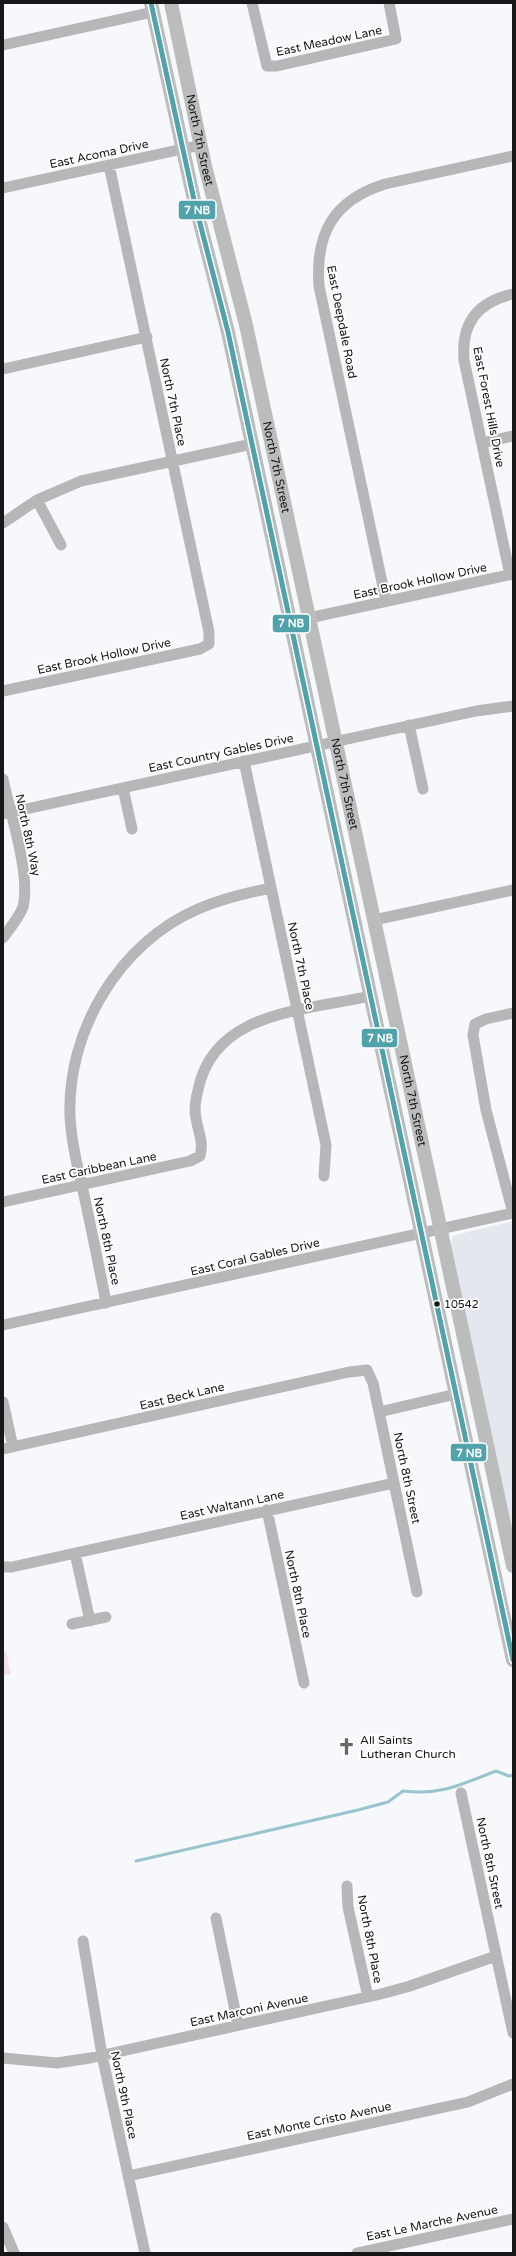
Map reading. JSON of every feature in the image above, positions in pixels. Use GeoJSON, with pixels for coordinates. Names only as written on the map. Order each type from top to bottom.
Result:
{"type":"FeatureCollection","features":[{"type":"Feature","properties":{"kind":"main road","name":"North 7th Street"},"geometry":{"type":"LineString","coordinates":[[171,3],[201,145],[246,325],[513,1566]]}},
{"type":"Feature","properties":{"kind":"main road","name":"North 7th Street"},"geometry":{"type":"LineString","coordinates":[[152,7],[182,150],[228,332],[513,1660]]}},
{"type":"Feature","properties":{"kind":"street","name":"East Meadow Lane"},"geometry":{"type":"LineString","coordinates":[[252,3],[267,66],[277,66],[396,39],[389,3]]}},
{"type":"Feature","properties":{"kind":"street"},"geometry":{"type":"LineString","coordinates":[[3,45],[152,7]]}},
{"type":"Feature","properties":{"kind":"street","name":"East Acoma Drive"},"geometry":{"type":"LineString","coordinates":[[3,188],[201,145]]}},
{"type":"Feature","properties":{"kind":"street","name":"East Deepdale Road"},"geometry":{"type":"LineString","coordinates":[[386,601],[319,286],[317,263],[321,245],[327,228],[337,213],[366,190],[386,184],[513,156]]}},
{"type":"Feature","properties":{"kind":"street","name":"North 7th Place"},"geometry":{"type":"LineString","coordinates":[[109,165],[209,632],[209,644]]}},
{"type":"Feature","properties":{"kind":"street","name":"East Forest Hills Drive"},"geometry":{"type":"LineString","coordinates":[[512,574],[464,360],[463,343],[468,325],[476,312],[488,303],[513,294]]}},
{"type":"Feature","properties":{"kind":"street"},"geometry":{"type":"LineString","coordinates":[[3,369],[147,337]]}},
{"type":"Feature","properties":{"kind":"street"},"geometry":{"type":"LineString","coordinates":[[482,443],[513,436]]}},
{"type":"Feature","properties":{"kind":"street"},"geometry":{"type":"LineString","coordinates":[[3,523],[37,500],[81,481],[172,460],[252,444]]}},
{"type":"Feature","properties":{"kind":"street"},"geometry":{"type":"LineString","coordinates":[[37,500],[61,545]]}},
{"type":"Feature","properties":{"kind":"street","name":"East Brook Hollow Drive"},"geometry":{"type":"LineString","coordinates":[[309,618],[512,574]]}},
{"type":"Feature","properties":{"kind":"street","name":"East Brook Hollow Drive"},"geometry":{"type":"LineString","coordinates":[[3,691],[200,649],[209,644]]}},
{"type":"Feature","properties":{"kind":"street","name":"East Country Gables Drive"},"geometry":{"type":"LineString","coordinates":[[7,813],[409,725],[476,711],[513,706]]}},
{"type":"Feature","properties":{"kind":"street"},"geometry":{"type":"LineString","coordinates":[[409,725],[422,789]]}},
{"type":"Feature","properties":{"kind":"street","name":"North 7th Place"},"geometry":{"type":"LineString","coordinates":[[244,761],[326,1145],[324,1176]]}},
{"type":"Feature","properties":{"kind":"street","name":"North 8th Way"},"geometry":{"type":"LineString","coordinates":[[3,780],[7,813],[23,868],[25,895],[22,909],[3,938]]}},
{"type":"Feature","properties":{"kind":"street"},"geometry":{"type":"LineString","coordinates":[[123,788],[132,828]]}},
{"type":"Feature","properties":{"kind":"street","name":"North 8th Place"},"geometry":{"type":"LineString","coordinates":[[106,1303],[71,1132],[71,1085],[74,1063],[86,1027],[105,990],[133,955],[170,924],[197,909],[218,901],[271,888]]}},
{"type":"Feature","properties":{"kind":"street"},"geometry":{"type":"LineString","coordinates":[[374,920],[513,890]]}},
{"type":"Feature","properties":{"kind":"street"},"geometry":{"type":"LineString","coordinates":[[297,1011],[370,996]]}},
{"type":"Feature","properties":{"kind":"street","name":"East Caribbean Lane"},"geometry":{"type":"LineString","coordinates":[[3,1202],[190,1161],[200,1156],[203,1147],[195,1116],[197,1091],[202,1073],[211,1058],[224,1041],[248,1025],[297,1011]]}},
{"type":"Feature","properties":{"kind":"street"},"geometry":{"type":"LineString","coordinates":[[513,1013],[486,1019],[475,1024],[473,1035],[480,1083],[513,1213]]}},
{"type":"Feature","properties":{"kind":"street","name":"East Coral Gables Drive"},"geometry":{"type":"LineString","coordinates":[[3,1326],[513,1213]]}},
{"type":"Feature","properties":{"kind":"street","name":"North 8th Street"},"geometry":{"type":"LineString","coordinates":[[367,1370],[373,1383],[417,1592]]}},
{"type":"Feature","properties":{"kind":"street","name":"East Beck Lane"},"geometry":{"type":"LineString","coordinates":[[8,1448],[349,1372],[367,1370]]}},
{"type":"Feature","properties":{"kind":"street"},"geometry":{"type":"LineString","coordinates":[[379,1412],[456,1394]]}},
{"type":"Feature","properties":{"kind":"street"},"geometry":{"type":"LineString","coordinates":[[3,1402],[8,1448]]}},
{"type":"Feature","properties":{"kind":"street","name":"East Waltann Lane"},"geometry":{"type":"LineString","coordinates":[[3,1567],[75,1553],[394,1483]]}},
{"type":"Feature","properties":{"kind":"street","name":"North 8th Place"},"geometry":{"type":"LineString","coordinates":[[267,1510],[304,1683]]}},
{"type":"Feature","properties":{"kind":"street"},"geometry":{"type":"LineString","coordinates":[[75,1553],[90,1621]]}},
{"type":"Feature","properties":{"kind":"street"},"geometry":{"type":"LineString","coordinates":[[72,1624],[106,1617]]}},
{"type":"Feature","properties":{"kind":"street","name":"North 8th Street"},"geometry":{"type":"LineString","coordinates":[[461,1793],[513,2033]]}},
{"type":"Feature","properties":{"kind":"street","name":"North 8th Place"},"geometry":{"type":"LineString","coordinates":[[347,1886],[348,1907],[368,1997]]}},
{"type":"Feature","properties":{"kind":"street"},"geometry":{"type":"LineString","coordinates":[[216,1918],[238,2025]]}},
{"type":"Feature","properties":{"kind":"street","name":"North 9th Place"},"geometry":{"type":"LineString","coordinates":[[83,1941],[102,2055],[145,2253]]}},
{"type":"Feature","properties":{"kind":"street","name":"East Marconi Avenue"},"geometry":{"type":"LineString","coordinates":[[3,2058],[56,2063],[102,2055],[368,1997],[410,1986],[496,1956]]}},
{"type":"Feature","properties":{"kind":"street","name":"East Monte Cristo Avenue"},"geometry":{"type":"LineString","coordinates":[[128,2176],[468,2102],[513,2084]]}},
{"type":"Feature","properties":{"kind":"street","name":"East Le Marche Avenue"},"geometry":{"type":"LineString","coordinates":[[357,2253],[513,2219]]}},
{"type":"Feature","properties":{"kind":"street"},"geometry":{"type":"LineString","coordinates":[[3,2227],[14,2253]]}},
{"type":"Feature","properties":{"kind":"shaded area"},"geometry":{"type":"Polygon","coordinates":[[[513,1221],[513,1536],[451,1246],[452,1238],[456,1235],[513,1221]]]}},
{"type":"Feature","properties":{"kind":"shaded area"},"geometry":{"type":"Polygon","coordinates":[[[6,1651],[11,1674],[3,1676],[3,1652],[6,1651]]]}},
{"type":"Feature","properties":{"kind":"waterway"},"geometry":{"type":"LineString","coordinates":[[136,1861],[358,1810],[388,1802],[403,1791],[428,1792],[451,1788],[496,1771],[509,1776],[513,1775]]}},
{"type":"Feature","properties":{"kind":"transit line"},"geometry":{"type":"LineString","coordinates":[[151,3],[194,200],[228,332],[513,1660]]}},
{"type":"Feature","properties":{"kind":"place","name":"10542"},"geometry":{"type":"Point","coordinates":[437,1304]}},
{"type":"Feature","properties":{"kind":"place","name":"All Saints Lutheran Church"},"geometry":{"type":"Point","coordinates":[347,1747]}}]}
